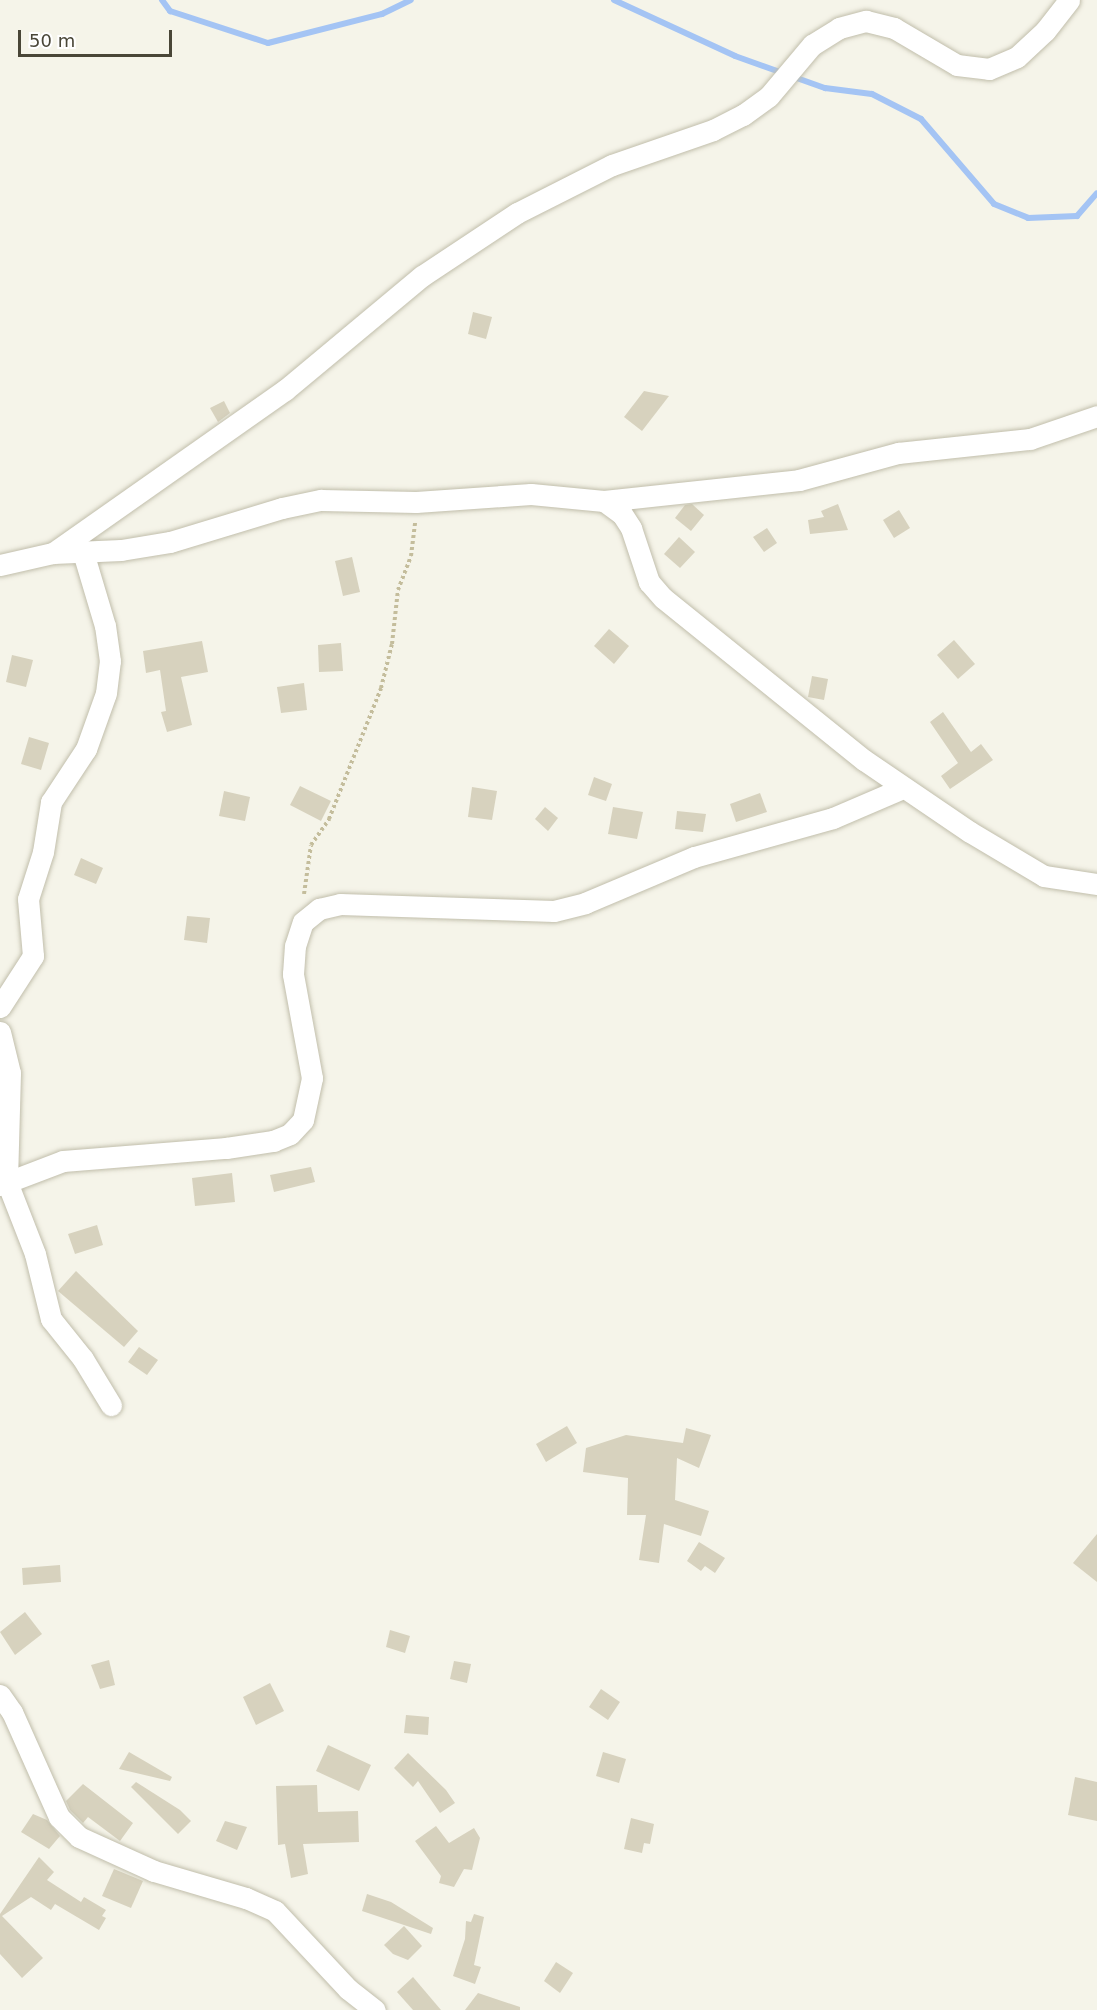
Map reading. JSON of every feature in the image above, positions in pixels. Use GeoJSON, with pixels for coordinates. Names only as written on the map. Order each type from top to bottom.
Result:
{"type":"FeatureCollection","features":[{"type":"Feature","properties":{"kind":"street"},"geometry":{"type":"LineString","coordinates":[[53,553],[285,390],[422,276],[517,213],[612,165],[713,130],[769,96],[812,45],[839,28],[866,21],[894,27],[957,65],[989,69],[1017,57],[1045,31],[1069,0]]}},
{"type":"Feature","properties":{"kind":"street"},"geometry":{"type":"LineString","coordinates":[[0,565],[53,553],[83,552],[170,542],[302,503],[359,498],[416,502],[531,494],[604,501],[799,480],[898,453],[1030,439],[1097,416]]}},
{"type":"Feature","properties":{"kind":"street"},"geometry":{"type":"LineString","coordinates":[[604,501],[622,514],[631,528],[649,582],[663,598],[903,788],[1044,876],[1097,884]]}},
{"type":"Feature","properties":{"kind":"street"},"geometry":{"type":"LineString","coordinates":[[0,1007],[33,956],[28,899],[43,852],[51,802],[86,749],[93,720],[106,693],[110,661],[105,626],[83,552]]}},
{"type":"Feature","properties":{"kind":"street"},"geometry":{"type":"LineString","coordinates":[[3,1184],[72,1160],[226,1148],[273,1141],[290,1134],[303,1120],[312,1078],[293,974],[295,946],[303,922],[319,909],[340,904],[554,910],[585,903],[694,857],[833,818],[903,788]]}},
{"type":"Feature","properties":{"kind":"street"},"geometry":{"type":"LineString","coordinates":[[0,1032],[10,1074],[3,1184],[35,1254],[51,1319],[83,1359],[111,1405]]}},
{"type":"Feature","properties":{"kind":"street"},"geometry":{"type":"LineString","coordinates":[[0,1695],[16,1719],[55,1810],[79,1837],[154,1871],[246,1898],[275,1911],[348,1989],[375,2010]]}},
{"type":"Feature","properties":{"kind":"path"},"geometry":{"type":"LineString","coordinates":[[303,922],[305,868],[311,845],[339,796],[369,723],[390,655],[398,590],[414,539],[416,502]]}},
{"type":"Feature","properties":{"kind":"building"},"geometry":{"type":"Polygon","coordinates":[[[473,312],[492,317],[486,339],[468,334],[473,312]]]}},
{"type":"Feature","properties":{"kind":"building"},"geometry":{"type":"Polygon","coordinates":[[[644,391],[669,396],[642,431],[624,417],[644,391]]]}},
{"type":"Feature","properties":{"kind":"building"},"geometry":{"type":"Polygon","coordinates":[[[224,401],[230,413],[218,422],[210,408],[224,401]]]}},
{"type":"Feature","properties":{"kind":"building"},"geometry":{"type":"Polygon","coordinates":[[[692,504],[704,515],[691,531],[675,518],[685,505],[692,504]]]}},
{"type":"Feature","properties":{"kind":"building"},"geometry":{"type":"Polygon","coordinates":[[[838,504],[848,530],[810,534],[808,520],[824,517],[821,511],[838,504]]]}},
{"type":"Feature","properties":{"kind":"building"},"geometry":{"type":"Polygon","coordinates":[[[899,510],[910,528],[894,538],[883,520],[899,510]]]}},
{"type":"Feature","properties":{"kind":"building"},"geometry":{"type":"Polygon","coordinates":[[[767,528],[777,543],[764,552],[753,537],[767,528]]]}},
{"type":"Feature","properties":{"kind":"building"},"geometry":{"type":"Polygon","coordinates":[[[679,537],[695,552],[680,568],[664,554],[679,537]]]}},
{"type":"Feature","properties":{"kind":"building"},"geometry":{"type":"Polygon","coordinates":[[[352,557],[360,592],[343,596],[335,561],[352,557]]]}},
{"type":"Feature","properties":{"kind":"building"},"geometry":{"type":"Polygon","coordinates":[[[609,629],[629,646],[614,664],[594,646],[609,629]]]}},
{"type":"Feature","properties":{"kind":"building"},"geometry":{"type":"Polygon","coordinates":[[[954,640],[975,664],[958,679],[937,655],[954,640]]]}},
{"type":"Feature","properties":{"kind":"building"},"geometry":{"type":"Polygon","coordinates":[[[202,641],[208,672],[181,677],[192,725],[167,732],[161,712],[166,711],[160,670],[146,673],[143,651],[202,641]]]}},
{"type":"Feature","properties":{"kind":"building"},"geometry":{"type":"Polygon","coordinates":[[[341,643],[343,671],[319,672],[318,645],[341,643]]]}},
{"type":"Feature","properties":{"kind":"building"},"geometry":{"type":"Polygon","coordinates":[[[12,655],[33,660],[26,687],[6,682],[12,655]]]}},
{"type":"Feature","properties":{"kind":"building"},"geometry":{"type":"Polygon","coordinates":[[[812,676],[828,679],[824,700],[808,697],[812,676]]]}},
{"type":"Feature","properties":{"kind":"building"},"geometry":{"type":"Polygon","coordinates":[[[304,683],[307,710],[281,713],[277,687],[304,683]]]}},
{"type":"Feature","properties":{"kind":"building"},"geometry":{"type":"Polygon","coordinates":[[[943,712],[971,752],[981,744],[993,760],[950,789],[941,776],[958,763],[930,722],[943,712]]]}},
{"type":"Feature","properties":{"kind":"building"},"geometry":{"type":"Polygon","coordinates":[[[29,737],[49,743],[41,770],[21,764],[29,737]]]}},
{"type":"Feature","properties":{"kind":"building"},"geometry":{"type":"Polygon","coordinates":[[[594,777],[612,784],[606,801],[588,795],[594,777]]]}},
{"type":"Feature","properties":{"kind":"building"},"geometry":{"type":"Polygon","coordinates":[[[300,786],[331,801],[321,821],[290,805],[300,786]]]}},
{"type":"Feature","properties":{"kind":"building"},"geometry":{"type":"Polygon","coordinates":[[[472,787],[497,791],[492,820],[468,817],[472,787]]]}},
{"type":"Feature","properties":{"kind":"building"},"geometry":{"type":"Polygon","coordinates":[[[224,791],[250,797],[245,821],[219,816],[224,791]]]}},
{"type":"Feature","properties":{"kind":"building"},"geometry":{"type":"Polygon","coordinates":[[[760,793],[767,812],[736,822],[730,804],[760,793]]]}},
{"type":"Feature","properties":{"kind":"building"},"geometry":{"type":"Polygon","coordinates":[[[545,807],[558,818],[548,831],[535,819],[545,807]]]}},
{"type":"Feature","properties":{"kind":"building"},"geometry":{"type":"Polygon","coordinates":[[[613,807],[643,812],[637,839],[608,834],[613,807]]]}},
{"type":"Feature","properties":{"kind":"building"},"geometry":{"type":"Polygon","coordinates":[[[677,811],[706,814],[703,832],[675,829],[677,811]]]}},
{"type":"Feature","properties":{"kind":"building"},"geometry":{"type":"Polygon","coordinates":[[[81,858],[103,868],[96,884],[74,875],[81,858]]]}},
{"type":"Feature","properties":{"kind":"building"},"geometry":{"type":"Polygon","coordinates":[[[187,916],[210,918],[207,943],[184,940],[187,916]]]}},
{"type":"Feature","properties":{"kind":"building"},"geometry":{"type":"Polygon","coordinates":[[[311,1167],[315,1182],[274,1192],[270,1175],[311,1167]]]}},
{"type":"Feature","properties":{"kind":"building"},"geometry":{"type":"Polygon","coordinates":[[[232,1173],[235,1202],[195,1206],[192,1178],[232,1173]]]}},
{"type":"Feature","properties":{"kind":"building"},"geometry":{"type":"Polygon","coordinates":[[[97,1225],[103,1245],[75,1254],[68,1234],[97,1225]]]}},
{"type":"Feature","properties":{"kind":"building"},"geometry":{"type":"Polygon","coordinates":[[[76,1271],[138,1331],[124,1347],[58,1291],[76,1271]]]}},
{"type":"Feature","properties":{"kind":"building"},"geometry":{"type":"Polygon","coordinates":[[[139,1347],[158,1360],[147,1375],[128,1362],[139,1347]]]}},
{"type":"Feature","properties":{"kind":"building"},"geometry":{"type":"Polygon","coordinates":[[[567,1426],[577,1443],[546,1462],[536,1444],[567,1426]]]}},
{"type":"Feature","properties":{"kind":"building"},"geometry":{"type":"Polygon","coordinates":[[[686,1428],[711,1435],[699,1468],[677,1458],[675,1500],[709,1511],[701,1536],[664,1524],[659,1563],[639,1560],[646,1515],[627,1515],[628,1478],[583,1472],[586,1448],[626,1435],[683,1443],[686,1428]]]}},
{"type":"Feature","properties":{"kind":"building"},"geometry":{"type":"Polygon","coordinates":[[[1097,1534],[1097,1582],[1073,1563],[1097,1534]]]}},
{"type":"Feature","properties":{"kind":"building"},"geometry":{"type":"Polygon","coordinates":[[[699,1542],[725,1558],[715,1573],[705,1566],[701,1571],[687,1561],[699,1542]]]}},
{"type":"Feature","properties":{"kind":"building"},"geometry":{"type":"Polygon","coordinates":[[[60,1565],[61,1582],[23,1585],[22,1568],[60,1565]]]}},
{"type":"Feature","properties":{"kind":"building"},"geometry":{"type":"Polygon","coordinates":[[[25,1612],[42,1634],[15,1655],[0,1632],[25,1612]]]}},
{"type":"Feature","properties":{"kind":"building"},"geometry":{"type":"Polygon","coordinates":[[[390,1630],[410,1636],[405,1653],[386,1647],[390,1630]]]}},
{"type":"Feature","properties":{"kind":"building"},"geometry":{"type":"Polygon","coordinates":[[[109,1660],[115,1685],[100,1689],[91,1665],[109,1660]]]}},
{"type":"Feature","properties":{"kind":"building"},"geometry":{"type":"Polygon","coordinates":[[[454,1661],[471,1664],[467,1683],[450,1679],[454,1661]]]}},
{"type":"Feature","properties":{"kind":"building"},"geometry":{"type":"Polygon","coordinates":[[[270,1683],[284,1711],[256,1725],[243,1697],[270,1683]]]}},
{"type":"Feature","properties":{"kind":"building"},"geometry":{"type":"Polygon","coordinates":[[[601,1689],[620,1702],[608,1720],[589,1707],[601,1689]]]}},
{"type":"Feature","properties":{"kind":"building"},"geometry":{"type":"Polygon","coordinates":[[[406,1715],[429,1717],[428,1735],[404,1733],[406,1715]]]}},
{"type":"Feature","properties":{"kind":"building"},"geometry":{"type":"Polygon","coordinates":[[[328,1745],[371,1765],[359,1791],[316,1771],[328,1745]]]}},
{"type":"Feature","properties":{"kind":"building"},"geometry":{"type":"Polygon","coordinates":[[[129,1752],[172,1777],[170,1781],[119,1769],[129,1752]]]}},
{"type":"Feature","properties":{"kind":"building"},"geometry":{"type":"Polygon","coordinates":[[[603,1752],[626,1759],[619,1783],[596,1776],[603,1752]]]}},
{"type":"Feature","properties":{"kind":"building"},"geometry":{"type":"Polygon","coordinates":[[[408,1753],[446,1790],[455,1803],[440,1813],[418,1781],[413,1787],[394,1768],[408,1753]]]}},
{"type":"Feature","properties":{"kind":"building"},"geometry":{"type":"Polygon","coordinates":[[[1075,1777],[1097,1782],[1097,1821],[1068,1815],[1075,1777]]]}},
{"type":"Feature","properties":{"kind":"building"},"geometry":{"type":"Polygon","coordinates":[[[136,1782],[180,1810],[191,1821],[178,1834],[131,1787],[136,1782]]]}},
{"type":"Feature","properties":{"kind":"building"},"geometry":{"type":"Polygon","coordinates":[[[83,1784],[133,1823],[120,1841],[88,1817],[83,1823],[70,1810],[66,1801],[83,1784]]]}},
{"type":"Feature","properties":{"kind":"building"},"geometry":{"type":"Polygon","coordinates":[[[317,1785],[318,1812],[358,1811],[359,1842],[303,1844],[308,1874],[291,1878],[285,1844],[278,1845],[276,1786],[317,1785]]]}},
{"type":"Feature","properties":{"kind":"building"},"geometry":{"type":"Polygon","coordinates":[[[33,1814],[47,1820],[60,1836],[49,1849],[21,1832],[33,1814]]]}},
{"type":"Feature","properties":{"kind":"building"},"geometry":{"type":"Polygon","coordinates":[[[631,1818],[654,1824],[650,1844],[644,1843],[642,1853],[624,1849],[631,1818]]]}},
{"type":"Feature","properties":{"kind":"building"},"geometry":{"type":"Polygon","coordinates":[[[225,1821],[247,1827],[237,1850],[216,1841],[225,1821]]]}},
{"type":"Feature","properties":{"kind":"building"},"geometry":{"type":"Polygon","coordinates":[[[436,1826],[449,1843],[474,1828],[480,1838],[472,1870],[464,1869],[454,1887],[439,1883],[441,1876],[415,1841],[436,1826]]]}},
{"type":"Feature","properties":{"kind":"building"},"geometry":{"type":"Polygon","coordinates":[[[39,1857],[54,1872],[47,1880],[81,1902],[84,1897],[106,1910],[102,1916],[106,1918],[99,1930],[55,1904],[51,1910],[31,1897],[2,1916],[43,1958],[22,1978],[0,1954],[0,1914],[39,1857]]]}},
{"type":"Feature","properties":{"kind":"building"},"geometry":{"type":"Polygon","coordinates":[[[114,1869],[143,1881],[131,1908],[102,1896],[114,1869]]]}},
{"type":"Feature","properties":{"kind":"building"},"geometry":{"type":"Polygon","coordinates":[[[367,1894],[391,1902],[433,1928],[431,1934],[362,1911],[367,1894]]]}},
{"type":"Feature","properties":{"kind":"building"},"geometry":{"type":"Polygon","coordinates":[[[474,1914],[484,1917],[474,1965],[481,1967],[475,1984],[453,1976],[465,1939],[466,1921],[471,1922],[474,1914]]]}},
{"type":"Feature","properties":{"kind":"building"},"geometry":{"type":"Polygon","coordinates":[[[404,1926],[422,1946],[408,1960],[393,1954],[384,1945],[404,1926]]]}},
{"type":"Feature","properties":{"kind":"building"},"geometry":{"type":"Polygon","coordinates":[[[556,1962],[573,1973],[560,1993],[544,1981],[556,1962]]]}},
{"type":"Feature","properties":{"kind":"building"},"geometry":{"type":"Polygon","coordinates":[[[413,1977],[441,2010],[413,2010],[397,1992],[413,1977]]]}},
{"type":"Feature","properties":{"kind":"building"},"geometry":{"type":"Polygon","coordinates":[[[478,1993],[520,2007],[520,2010],[465,2010],[478,1993]]]}},
{"type":"Feature","properties":{"kind":"waterway"},"geometry":{"type":"LineString","coordinates":[[162,0],[170,11],[268,43],[382,14],[411,0]]}},
{"type":"Feature","properties":{"kind":"waterway"},"geometry":{"type":"LineString","coordinates":[[614,0],[735,56],[825,88],[872,94],[921,119],[994,204],[1028,218],[1077,216],[1097,193]]}}]}
